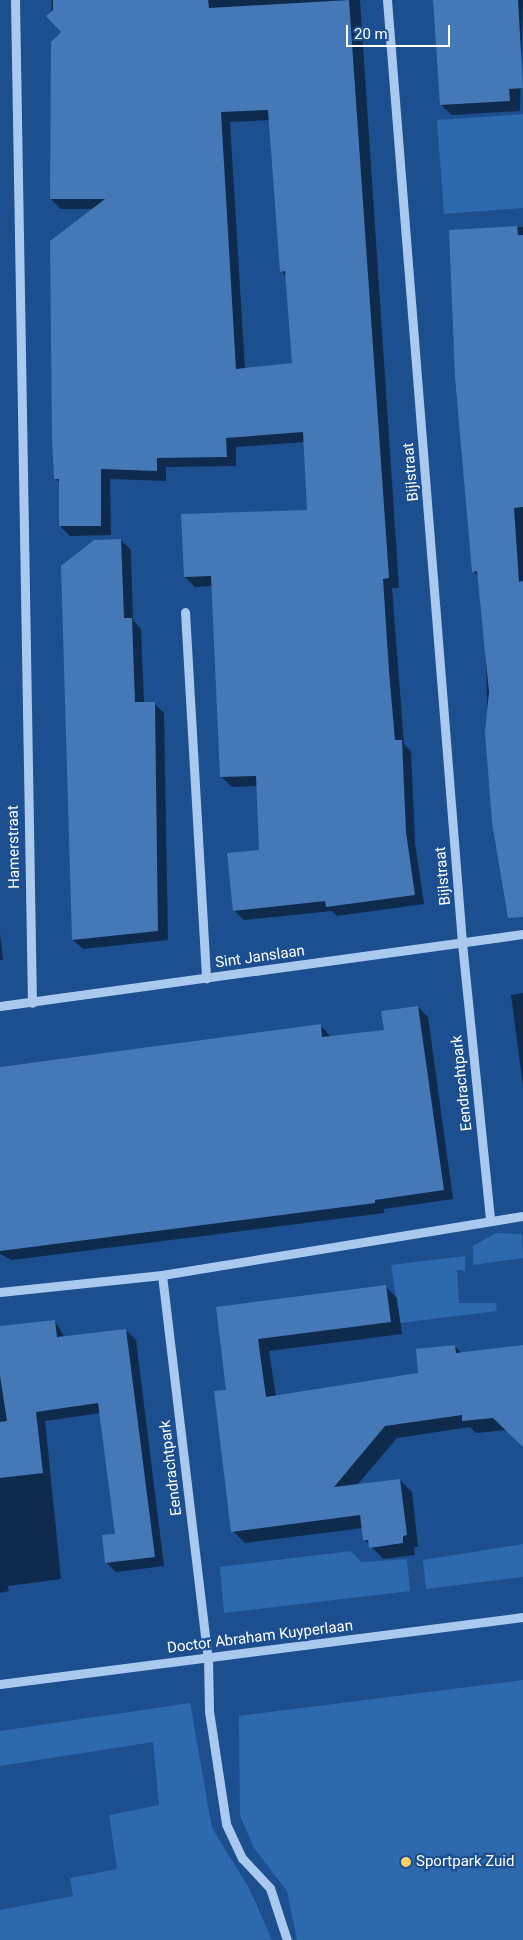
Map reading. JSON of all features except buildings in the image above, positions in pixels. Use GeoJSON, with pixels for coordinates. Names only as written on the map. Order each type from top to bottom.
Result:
{"type":"FeatureCollection","features":[{"type":"Feature","properties":{"kind":"street","name":"Hamerstraat"},"geometry":{"type":"LineString","coordinates":[[15,0],[32,1002]]}},
{"type":"Feature","properties":{"kind":"street","name":"Bijlstraat"},"geometry":{"type":"LineString","coordinates":[[387,0],[462,943]]}},
{"type":"Feature","properties":{"kind":"street"},"geometry":{"type":"LineString","coordinates":[[186,612],[206,978]]}},
{"type":"Feature","properties":{"kind":"street","name":"Sint Janslaan"},"geometry":{"type":"LineString","coordinates":[[0,1006],[523,934]]}},
{"type":"Feature","properties":{"kind":"street","name":"Eendrachtpark"},"geometry":{"type":"LineString","coordinates":[[462,943],[490,1220]]}},
{"type":"Feature","properties":{"kind":"street"},"geometry":{"type":"LineString","coordinates":[[0,1292],[162,1274],[523,1216]]}},
{"type":"Feature","properties":{"kind":"street","name":"Eendrachtpark"},"geometry":{"type":"LineString","coordinates":[[162,1274],[208,1658],[209,1711],[226,1824],[242,1858],[270,1888],[287,1940]]}},
{"type":"Feature","properties":{"kind":"street","name":"Doctor Abraham Kuyperlaan"},"geometry":{"type":"LineString","coordinates":[[0,1684],[523,1617]]}},
{"type":"Feature","properties":{"kind":"shaded area"},"geometry":{"type":"Polygon","coordinates":[[[523,114],[523,208],[444,214],[437,120],[523,114]]]}},
{"type":"Feature","properties":{"kind":"shaded area"},"geometry":{"type":"Polygon","coordinates":[[[496,1233],[522,1234],[523,1258],[473,1265],[473,1246],[496,1233]]]}},
{"type":"Feature","properties":{"kind":"shaded area"},"geometry":{"type":"Polygon","coordinates":[[[465,1256],[465,1271],[457,1270],[459,1303],[496,1303],[497,1311],[400,1323],[391,1265],[465,1256]]]}},
{"type":"Feature","properties":{"kind":"shaded area"},"geometry":{"type":"Polygon","coordinates":[[[523,1544],[523,1577],[426,1589],[423,1560],[523,1544]]]}},
{"type":"Feature","properties":{"kind":"shaded area"},"geometry":{"type":"Polygon","coordinates":[[[351,1551],[361,1562],[407,1559],[410,1591],[224,1613],[220,1567],[351,1551]]]}},
{"type":"Feature","properties":{"kind":"shaded area","name":"Sportpark Zuid"},"geometry":{"type":"Polygon","coordinates":[[[523,1680],[523,1940],[297,1940],[287,1891],[254,1848],[240,1816],[239,1716],[523,1680]]]}},
{"type":"Feature","properties":{"kind":"shaded area"},"geometry":{"type":"Polygon","coordinates":[[[190,1703],[212,1828],[249,1888],[272,1940],[0,1940],[0,1910],[73,1896],[70,1878],[117,1869],[109,1815],[159,1805],[153,1742],[0,1766],[0,1731],[190,1703]]]}},
{"type":"Feature","properties":{"kind":"place","name":"Sportpark Zuid"},"geometry":{"type":"Point","coordinates":[406,1862]}}]}
